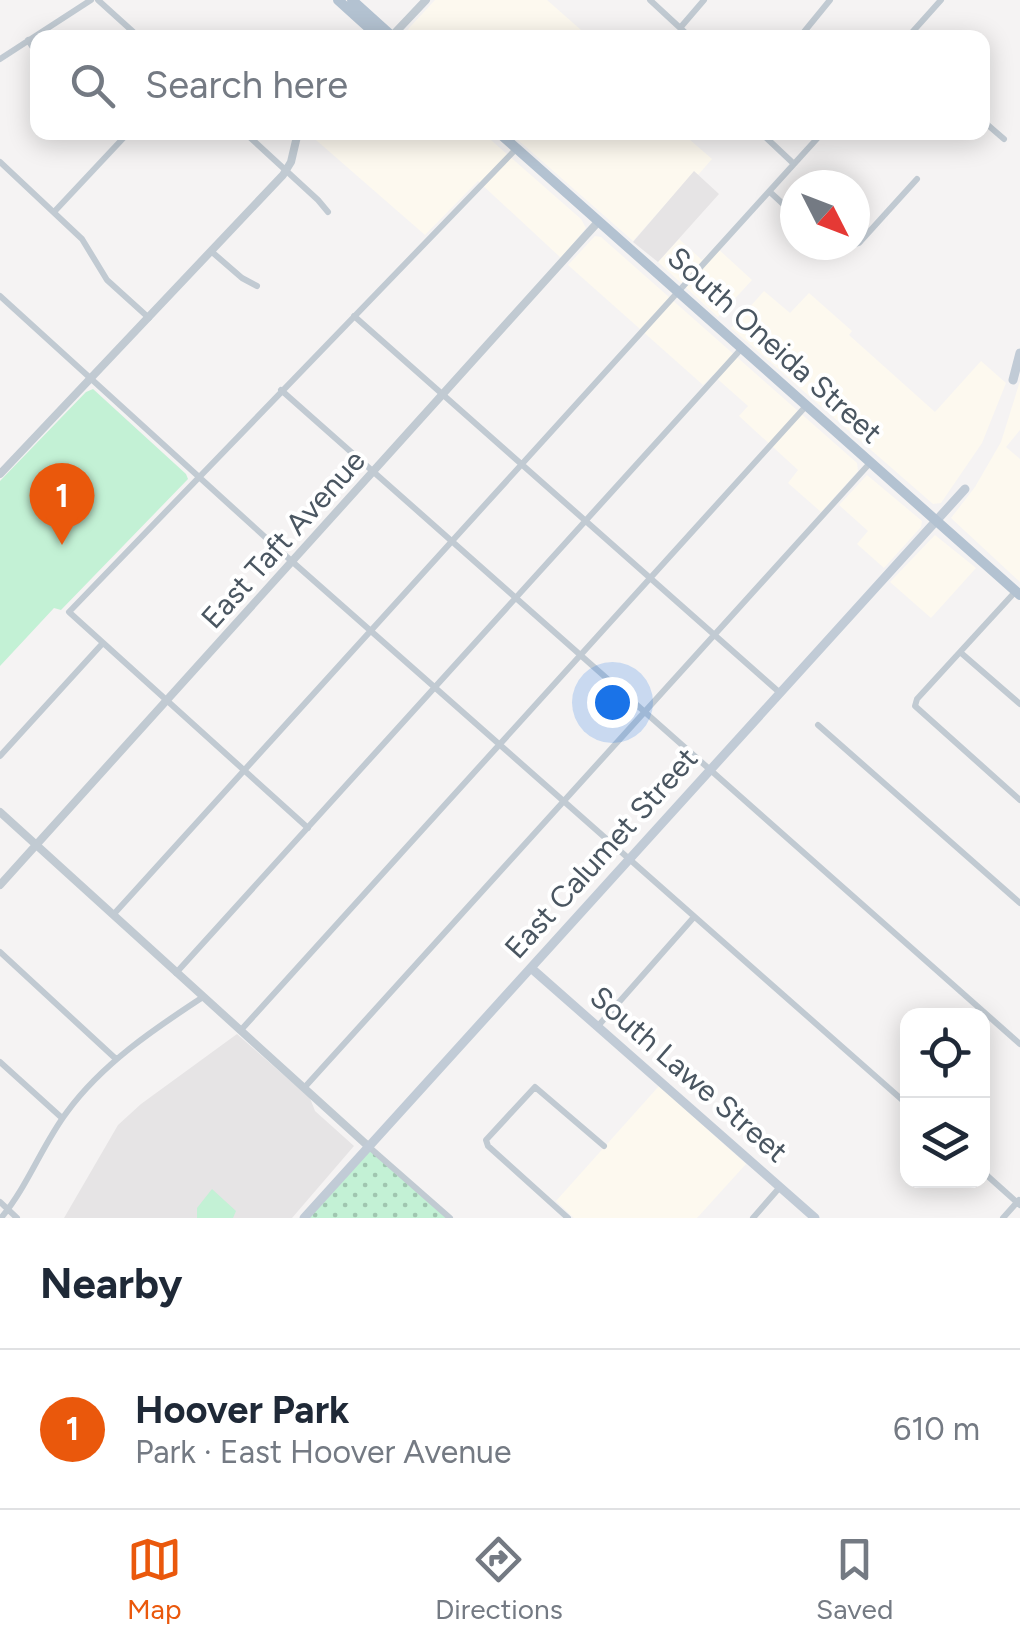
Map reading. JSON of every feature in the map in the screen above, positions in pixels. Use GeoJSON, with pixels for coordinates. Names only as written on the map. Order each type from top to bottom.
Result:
{"type":"FeatureCollection","features":[{"type":"Feature","properties":{"kind":"main road"},"geometry":{"type":"LineString","coordinates":[[338,0],[380,30]]}},
{"type":"Feature","properties":{"kind":"main road"},"geometry":{"type":"LineString","coordinates":[[352,0],[383,30]]}},
{"type":"Feature","properties":{"kind":"main road","name":"South Oneida Street"},"geometry":{"type":"LineString","coordinates":[[507,140],[1018,593]]}},
{"type":"Feature","properties":{"kind":"main road"},"geometry":{"type":"LineString","coordinates":[[1013,380],[1020,353]]}},
{"type":"Feature","properties":{"kind":"main road","name":"East Calumet Street"},"geometry":{"type":"LineString","coordinates":[[304,1218],[965,488]]}},
{"type":"Feature","properties":{"kind":"main road","name":"South Lawe Street"},"geometry":{"type":"LineString","coordinates":[[531,968],[815,1218]]}},
{"type":"Feature","properties":{"kind":"street"},"geometry":{"type":"LineString","coordinates":[[45,30],[95,0],[131,30]]}},
{"type":"Feature","properties":{"kind":"street"},"geometry":{"type":"LineString","coordinates":[[397,30],[426,0]]}},
{"type":"Feature","properties":{"kind":"street"},"geometry":{"type":"LineString","coordinates":[[650,0],[680,28],[704,0]]}},
{"type":"Feature","properties":{"kind":"street"},"geometry":{"type":"LineString","coordinates":[[806,30],[830,0]]}},
{"type":"Feature","properties":{"kind":"street"},"geometry":{"type":"LineString","coordinates":[[915,30],[941,0]]}},
{"type":"Feature","properties":{"kind":"street"},"geometry":{"type":"LineString","coordinates":[[0,59],[28,40],[30,43]]}},
{"type":"Feature","properties":{"kind":"street"},"geometry":{"type":"LineString","coordinates":[[990,127],[1004,139]]}},
{"type":"Feature","properties":{"kind":"street"},"geometry":{"type":"LineString","coordinates":[[54,212],[121,140]]}},
{"type":"Feature","properties":{"kind":"street"},"geometry":{"type":"LineString","coordinates":[[253,140],[328,212]]}},
{"type":"Feature","properties":{"kind":"street"},"geometry":{"type":"LineString","coordinates":[[0,474],[286,171],[296,140]]}},
{"type":"Feature","properties":{"kind":"street"},"geometry":{"type":"LineString","coordinates":[[768,140],[794,164]]}},
{"type":"Feature","properties":{"kind":"street"},"geometry":{"type":"LineString","coordinates":[[113,915],[816,140]]}},
{"type":"Feature","properties":{"kind":"street"},"geometry":{"type":"LineString","coordinates":[[308,828],[68,612],[516,148]]}},
{"type":"Feature","properties":{"kind":"street"},"geometry":{"type":"LineString","coordinates":[[0,162],[84,241],[106,280],[150,318]]}},
{"type":"Feature","properties":{"kind":"street"},"geometry":{"type":"LineString","coordinates":[[870,231],[917,179]]}},
{"type":"Feature","properties":{"kind":"street"},"geometry":{"type":"LineString","coordinates":[[770,192],[780,201]]}},
{"type":"Feature","properties":{"kind":"street","name":"East Taft Avenue"},"geometry":{"type":"LineString","coordinates":[[0,885],[598,222]]}},
{"type":"Feature","properties":{"kind":"street"},"geometry":{"type":"LineString","coordinates":[[212,252],[257,286]]}},
{"type":"Feature","properties":{"kind":"street"},"geometry":{"type":"LineString","coordinates":[[0,296],[293,562],[900,1098]]}},
{"type":"Feature","properties":{"kind":"street"},"geometry":{"type":"LineString","coordinates":[[354,316],[779,692]]}},
{"type":"Feature","properties":{"kind":"street"},"geometry":{"type":"LineString","coordinates":[[176,973],[742,348]]}},
{"type":"Feature","properties":{"kind":"street"},"geometry":{"type":"LineString","coordinates":[[281,390],[1020,1044]]}},
{"type":"Feature","properties":{"kind":"street"},"geometry":{"type":"LineString","coordinates":[[241,1030],[806,406]]}},
{"type":"Feature","properties":{"kind":"street"},"geometry":{"type":"LineString","coordinates":[[304,1088],[870,463]]}},
{"type":"Feature","properties":{"kind":"street"},"geometry":{"type":"LineString","coordinates":[[1018,593],[917,699],[915,706],[1020,800]]}},
{"type":"Feature","properties":{"kind":"street"},"geometry":{"type":"LineString","coordinates":[[0,756],[102,644]]}},
{"type":"Feature","properties":{"kind":"street"},"geometry":{"type":"LineString","coordinates":[[960,652],[1020,704]]}},
{"type":"Feature","properties":{"kind":"street"},"geometry":{"type":"LineString","coordinates":[[818,725],[1020,903]]}},
{"type":"Feature","properties":{"kind":"street"},"geometry":{"type":"LineString","coordinates":[[0,812],[450,1218]]}},
{"type":"Feature","properties":{"kind":"street"},"geometry":{"type":"LineString","coordinates":[[598,1026],[694,917]]}},
{"type":"Feature","properties":{"kind":"street"},"geometry":{"type":"LineString","coordinates":[[0,952],[116,1059]]}},
{"type":"Feature","properties":{"kind":"street"},"geometry":{"type":"LineString","coordinates":[[1,1218],[62,1118],[116,1059],[203,997]]}},
{"type":"Feature","properties":{"kind":"street"},"geometry":{"type":"LineString","coordinates":[[0,1062],[62,1118]]}},
{"type":"Feature","properties":{"kind":"street"},"geometry":{"type":"LineString","coordinates":[[568,1218],[486,1140],[535,1087],[604,1146]]}},
{"type":"Feature","properties":{"kind":"street"},"geometry":{"type":"LineString","coordinates":[[990,1178],[1019,1202],[1003,1218]]}},
{"type":"Feature","properties":{"kind":"street"},"geometry":{"type":"LineString","coordinates":[[753,1218],[780,1187]]}},
{"type":"Feature","properties":{"kind":"street"},"geometry":{"type":"LineString","coordinates":[[0,1202],[17,1218]]}},
{"type":"Feature","properties":{"kind":"shaded area"},"geometry":{"type":"Polygon","coordinates":[[[435,0],[547,0],[581,30],[408,30],[435,0]]]}},
{"type":"Feature","properties":{"kind":"shaded area"},"geometry":{"type":"Polygon","coordinates":[[[316,140],[491,140],[581,219],[586,228],[561,258],[478,181],[425,235],[316,140]]]}},
{"type":"Feature","properties":{"kind":"shaded area"},"geometry":{"type":"Polygon","coordinates":[[[518,140],[690,140],[712,159],[698,175],[694,172],[633,241],[518,140]]]}},
{"type":"Feature","properties":{"kind":"shaded area"},"geometry":{"type":"Polygon","coordinates":[[[694,171],[719,194],[658,262],[633,242],[694,171]]]}},
{"type":"Feature","properties":{"kind":"shaded area"},"geometry":{"type":"Polygon","coordinates":[[[595,236],[601,237],[857,463],[858,471],[821,512],[788,483],[798,470],[739,416],[748,406],[713,375],[703,385],[568,265],[595,236]]]}},
{"type":"Feature","properties":{"kind":"shaded area"},"geometry":{"type":"Polygon","coordinates":[[[679,239],[702,260],[716,247],[752,280],[718,317],[658,262],[679,239]]]}},
{"type":"Feature","properties":{"kind":"shaded area"},"geometry":{"type":"Polygon","coordinates":[[[764,291],[790,313],[809,293],[852,331],[849,335],[935,412],[981,361],[1006,383],[982,443],[941,503],[933,504],[731,328],[764,291]]]}},
{"type":"Feature","properties":{"kind":"shaded area"},"geometry":{"type":"Polygon","coordinates":[[[1020,381],[1020,430],[1006,447],[1020,459],[1020,582],[951,518],[975,487],[1001,442],[1020,381]]]}},
{"type":"Feature","properties":{"kind":"shaded area"},"geometry":{"type":"Polygon","coordinates":[[[867,475],[922,521],[884,568],[857,544],[868,531],[839,505],[867,475]]]}},
{"type":"Feature","properties":{"kind":"shaded area"},"geometry":{"type":"Polygon","coordinates":[[[935,535],[976,568],[931,618],[890,582],[935,535]]]}},
{"type":"Feature","properties":{"kind":"shaded area"},"geometry":{"type":"Polygon","coordinates":[[[237,1034],[310,1098],[315,1111],[354,1146],[292,1218],[64,1218],[118,1125],[237,1034]]]}},
{"type":"Feature","properties":{"kind":"shaded area"},"geometry":{"type":"Polygon","coordinates":[[[659,1086],[746,1164],[697,1218],[574,1218],[556,1201],[659,1086]]]}},
{"type":"Feature","properties":{"kind":"green space"},"geometry":{"type":"Polygon","coordinates":[[[93,389],[188,479],[61,610],[54,608],[0,666],[0,481],[93,389]]]}},
{"type":"Feature","properties":{"kind":"green space"},"geometry":{"type":"Polygon","coordinates":[[[368,1146],[450,1218],[304,1218],[368,1146]]]}},
{"type":"Feature","properties":{"kind":"green space"},"geometry":{"type":"Polygon","coordinates":[[[212,1189],[236,1211],[233,1218],[197,1218],[197,1208],[212,1189]]]}},
{"type":"Feature","properties":{"kind":"place","name":"Hoover Park"},"geometry":{"type":"Point","coordinates":[62,545]}}]}
